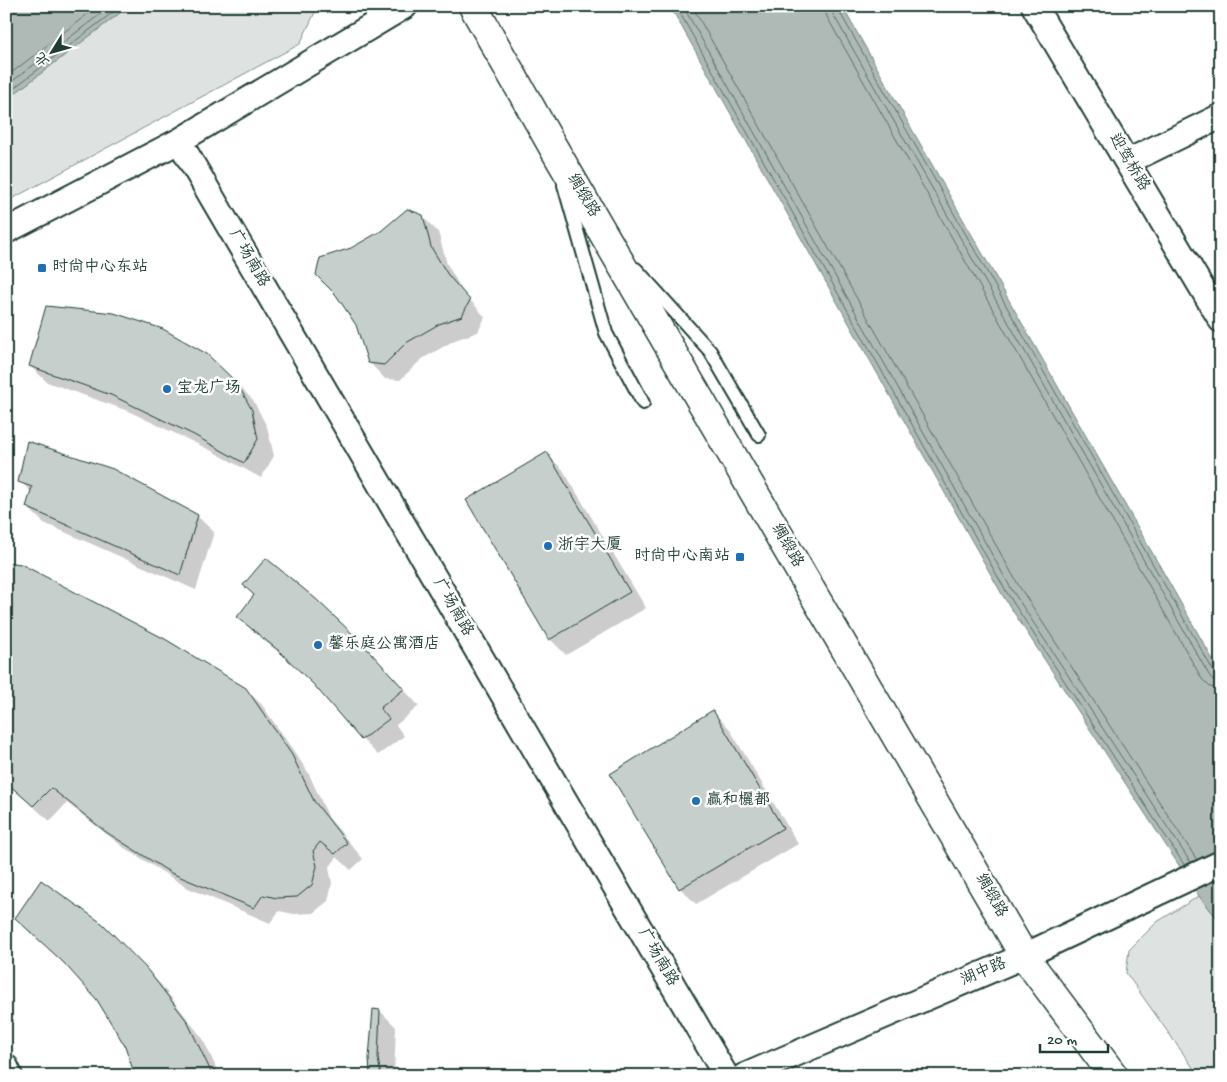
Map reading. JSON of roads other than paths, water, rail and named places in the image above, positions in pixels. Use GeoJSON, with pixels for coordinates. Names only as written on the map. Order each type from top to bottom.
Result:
{"type":"FeatureCollection","features":[{"type":"Feature","properties":{"kind":"street"},"geometry":{"type":"LineString","coordinates":[[6,231],[179,141],[405,6]]}},
{"type":"Feature","properties":{"kind":"street","name":"绸缎路"},"geometry":{"type":"LineString","coordinates":[[473,6],[553,147],[1024,956],[1114,1076]]}},
{"type":"Feature","properties":{"kind":"street","name":"迎驾桥路"},"geometry":{"type":"LineString","coordinates":[[1034,6],[1221,320]]}},
{"type":"Feature","properties":{"kind":"street"},"geometry":{"type":"LineString","coordinates":[[1127,162],[1221,116]]}},
{"type":"Feature","properties":{"kind":"street","name":"广场南路"},"geometry":{"type":"LineString","coordinates":[[179,141],[726,1076]]}},
{"type":"Feature","properties":{"kind":"street","name":"湖中路"},"geometry":{"type":"LineString","coordinates":[[744,1076],[1024,956],[1221,863]]}},
{"type":"Feature","properties":{"kind":"street"},"geometry":{"type":"LineString","coordinates":[[6,1067],[10,1076]]}},
{"type":"Feature","properties":{"kind":"lane"},"geometry":{"type":"LineString","coordinates":[[553,147],[606,334],[643,403]]}},
{"type":"Feature","properties":{"kind":"lane"},"geometry":{"type":"LineString","coordinates":[[606,236],[710,351],[758,435]]}},
{"type":"Feature","properties":{"kind":"water"},"geometry":{"type":"Polygon","coordinates":[[[6,6],[129,6],[6,100],[6,6]]]}},
{"type":"Feature","properties":{"kind":"water"},"geometry":{"type":"Polygon","coordinates":[[[670,6],[842,6],[1221,674],[1221,923],[1199,896],[1003,596],[670,6]]]}},
{"type":"Feature","properties":{"kind":"place","name":"时尚中心东站"},"geometry":{"type":"Point","coordinates":[42,268]}},
{"type":"Feature","properties":{"kind":"place","name":"宝龙广场"},"geometry":{"type":"Point","coordinates":[167,389]}},
{"type":"Feature","properties":{"kind":"place","name":"浙宇大厦"},"geometry":{"type":"Point","coordinates":[548,546]}},
{"type":"Feature","properties":{"kind":"place","name":"时尚中心南站"},"geometry":{"type":"Point","coordinates":[740,557]}},
{"type":"Feature","properties":{"kind":"place","name":"馨乐庭公寓酒店"},"geometry":{"type":"Point","coordinates":[318,645]}},
{"type":"Feature","properties":{"kind":"place","name":"赢和欐都"},"geometry":{"type":"Point","coordinates":[696,801]}}]}
